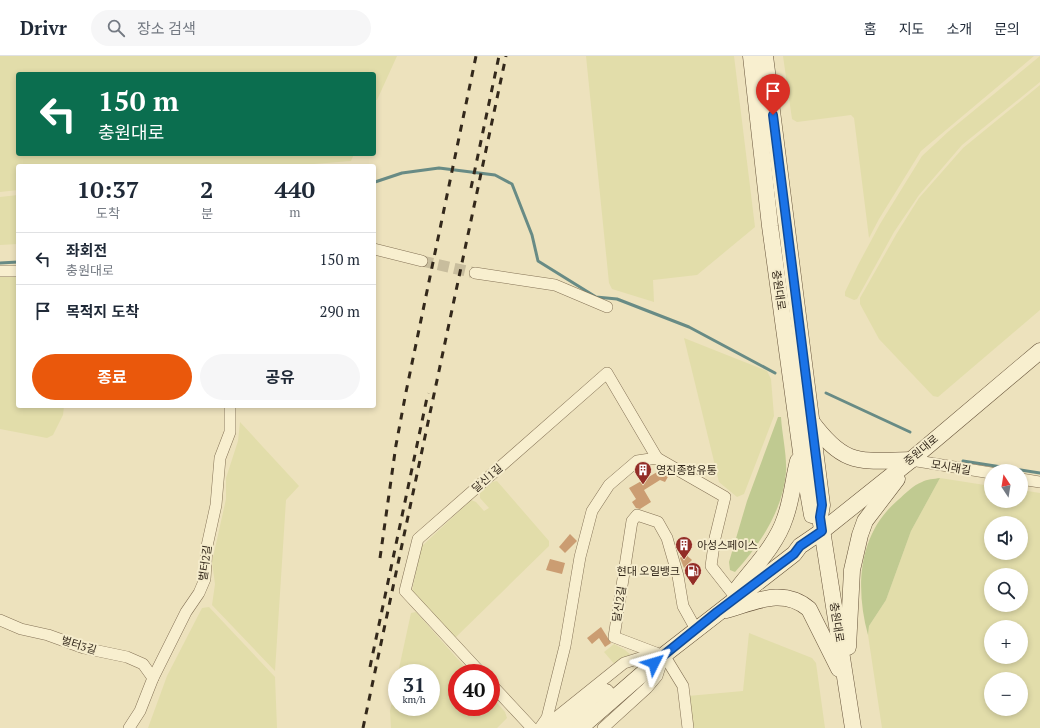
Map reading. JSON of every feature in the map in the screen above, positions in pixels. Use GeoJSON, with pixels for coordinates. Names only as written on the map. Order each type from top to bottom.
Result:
{"type":"FeatureCollection","features":[{"type":"Feature","properties":{"kind":"street","name":"충원대로"},"geometry":{"type":"LineString","coordinates":[[751,56],[769,219],[801,452],[812,515],[821,524]]}},
{"type":"Feature","properties":{"kind":"street","name":"충원대로"},"geometry":{"type":"LineString","coordinates":[[765,56],[823,509],[821,524],[853,728]]}},
{"type":"Feature","properties":{"kind":"street"},"geometry":{"type":"LineString","coordinates":[[376,250],[422,261]]}},
{"type":"Feature","properties":{"kind":"street"},"geometry":{"type":"LineString","coordinates":[[0,271],[16,271]]}},
{"type":"Feature","properties":{"kind":"street"},"geometry":{"type":"LineString","coordinates":[[475,273],[555,285],[607,307]]}},
{"type":"Feature","properties":{"kind":"street","name":"중원대로"},"geometry":{"type":"LineString","coordinates":[[633,676],[660,654],[794,554],[821,524],[911,460],[1040,351]]}},
{"type":"Feature","properties":{"kind":"street","name":"달신1길"},"geometry":{"type":"LineString","coordinates":[[473,664],[405,591],[418,539],[607,373],[657,458],[725,497],[715,538],[711,566],[733,594]]}},
{"type":"Feature","properties":{"kind":"street","name":"벌터2길"},"geometry":{"type":"LineString","coordinates":[[129,728],[140,711],[153,678],[186,612],[199,593],[205,579],[207,546],[216,505],[220,458],[230,432],[230,408]]}},
{"type":"Feature","properties":{"kind":"street"},"geometry":{"type":"LineString","coordinates":[[811,421],[838,452],[852,458],[868,461],[911,460]]}},
{"type":"Feature","properties":{"kind":"street"},"geometry":{"type":"LineString","coordinates":[[733,594],[779,535],[791,498],[801,452]]}},
{"type":"Feature","properties":{"kind":"street"},"geometry":{"type":"LineString","coordinates":[[541,728],[547,718],[565,646],[580,557],[592,511],[609,484],[621,474],[637,461],[657,458]]}},
{"type":"Feature","properties":{"kind":"street"},"geometry":{"type":"LineString","coordinates":[[847,687],[850,599],[855,552],[865,522],[911,460]]}},
{"type":"Feature","properties":{"kind":"street","name":"모시래길"},"geometry":{"type":"LineString","coordinates":[[911,460],[984,473]]}},
{"type":"Feature","properties":{"kind":"street"},"geometry":{"type":"LineString","coordinates":[[1028,480],[1040,482]]}},
{"type":"Feature","properties":{"kind":"street","name":"달신2길"},"geometry":{"type":"LineString","coordinates":[[660,654],[614,637],[632,521],[637,515],[658,522],[668,538],[678,576],[683,606],[693,624]]}},
{"type":"Feature","properties":{"kind":"street","name":"중원대로"},"geometry":{"type":"LineString","coordinates":[[660,654],[693,624],[792,547],[800,546]]}},
{"type":"Feature","properties":{"kind":"street"},"geometry":{"type":"LineString","coordinates":[[717,612],[773,597],[785,597],[800,602],[809,609],[847,687]]}},
{"type":"Feature","properties":{"kind":"street","name":"벌터3길"},"geometry":{"type":"LineString","coordinates":[[0,620],[21,629],[48,635],[84,648],[127,657],[143,664],[153,678]]}},
{"type":"Feature","properties":{"kind":"street"},"geometry":{"type":"LineString","coordinates":[[541,728],[624,663],[660,654]]}},
{"type":"Feature","properties":{"kind":"street"},"geometry":{"type":"LineString","coordinates":[[603,728],[647,688],[657,676],[660,654]]}},
{"type":"Feature","properties":{"kind":"street"},"geometry":{"type":"LineString","coordinates":[[660,654],[683,686],[688,728]]}},
{"type":"Feature","properties":{"kind":"street"},"geometry":{"type":"LineString","coordinates":[[560,728],[633,676]]}},
{"type":"Feature","properties":{"kind":"street"},"geometry":{"type":"LineString","coordinates":[[580,728],[633,676]]}},
{"type":"Feature","properties":{"kind":"street"},"geometry":{"type":"LineString","coordinates":[[500,694],[532,728]]}},
{"type":"Feature","properties":{"kind":"shaded area"},"geometry":{"type":"Polygon","coordinates":[[[0,56],[397,56],[377,100],[376,72],[16,72],[16,156],[353,156],[351,161],[314,164],[16,164],[16,190],[0,192],[0,56]]]}},
{"type":"Feature","properties":{"kind":"shaded area"},"geometry":{"type":"Polygon","coordinates":[[[586,56],[734,56],[755,227],[697,275],[653,280],[654,302],[612,289],[609,283],[586,56]]]}},
{"type":"Feature","properties":{"kind":"shaded area"},"geometry":{"type":"Polygon","coordinates":[[[783,56],[1034,56],[921,151],[869,238],[854,118],[851,115],[797,122],[792,119],[783,56]]]}},
{"type":"Feature","properties":{"kind":"shaded area"},"geometry":{"type":"Polygon","coordinates":[[[1040,56],[1040,82],[962,145],[919,195],[894,232],[857,299],[854,300],[845,296],[845,292],[858,265],[880,224],[922,156],[949,131],[1040,56]]]}},
{"type":"Feature","properties":{"kind":"shaded area"},"geometry":{"type":"Polygon","coordinates":[[[1040,85],[1040,310],[938,397],[933,396],[879,339],[860,304],[860,298],[919,198],[963,148],[1040,85]]]}},
{"type":"Feature","properties":{"kind":"shaded area"},"geometry":{"type":"Polygon","coordinates":[[[16,195],[16,244],[0,245],[0,197],[16,195]]]}},
{"type":"Feature","properties":{"kind":"shaded area"},"geometry":{"type":"Polygon","coordinates":[[[16,276],[16,408],[64,408],[63,415],[53,435],[47,438],[0,429],[0,277],[16,276]]]}},
{"type":"Feature","properties":{"kind":"shaded area"},"geometry":{"type":"Polygon","coordinates":[[[684,338],[767,371],[771,379],[774,416],[744,494],[737,497],[719,482],[684,338]]]}},
{"type":"Feature","properties":{"kind":"shaded area"},"geometry":{"type":"Polygon","coordinates":[[[240,422],[299,486],[286,500],[275,671],[212,605],[215,584],[212,562],[226,499],[226,478],[238,441],[240,422]]]}},
{"type":"Feature","properties":{"kind":"shaded area"},"geometry":{"type":"Polygon","coordinates":[[[940,478],[984,485],[984,508],[1028,508],[1028,491],[1040,493],[1040,728],[882,728],[868,635],[869,626],[886,600],[911,531],[940,478]]]}},
{"type":"Feature","properties":{"kind":"shaded area"},"geometry":{"type":"Polygon","coordinates":[[[497,481],[549,541],[549,546],[456,637],[453,637],[412,591],[421,547],[471,500],[476,502],[484,511],[489,508],[480,498],[480,492],[492,482],[497,481]]]}},
{"type":"Feature","properties":{"kind":"shaded area"},"geometry":{"type":"Polygon","coordinates":[[[209,607],[275,677],[277,728],[148,728],[167,676],[202,608],[209,607]]]}},
{"type":"Feature","properties":{"kind":"shaded area"},"geometry":{"type":"Polygon","coordinates":[[[416,612],[462,664],[448,664],[448,716],[500,716],[500,706],[505,712],[507,718],[497,728],[391,728],[390,716],[440,716],[440,664],[400,664],[411,613],[416,612]]]}},
{"type":"Feature","properties":{"kind":"shaded area"},"geometry":{"type":"Polygon","coordinates":[[[749,633],[812,658],[816,663],[825,728],[693,728],[688,696],[743,691],[749,633]]]}},
{"type":"Feature","properties":{"kind":"shaded area"},"geometry":{"type":"Polygon","coordinates":[[[614,644],[632,656],[617,667],[604,652],[614,644]]]}},
{"type":"Feature","properties":{"kind":"green space"},"geometry":{"type":"Polygon","coordinates":[[[778,417],[781,417],[785,452],[786,472],[784,486],[769,526],[753,550],[735,572],[730,570],[729,562],[747,501],[778,417]]]}},
{"type":"Feature","properties":{"kind":"green space"},"geometry":{"type":"Polygon","coordinates":[[[940,478],[911,531],[886,600],[869,626],[868,635],[864,617],[861,580],[863,562],[875,529],[885,514],[912,487],[926,480],[940,478]]]}},
{"type":"Feature","properties":{"kind":"building","name":"영진종합유통"},"geometry":{"type":"Polygon","coordinates":[[[659,471],[669,475],[665,482],[660,480],[644,490],[651,502],[640,509],[636,508],[632,502],[636,499],[629,488],[659,471]]]}},
{"type":"Feature","properties":{"kind":"building"},"geometry":{"type":"Polygon","coordinates":[[[570,534],[577,541],[565,553],[559,547],[570,534]]]}},
{"type":"Feature","properties":{"kind":"building","name":"아성스페이스"},"geometry":{"type":"Polygon","coordinates":[[[684,553],[692,560],[684,568],[680,558],[684,553]]]}},
{"type":"Feature","properties":{"kind":"building"},"geometry":{"type":"Polygon","coordinates":[[[550,559],[565,563],[562,574],[546,570],[550,559]]]}},
{"type":"Feature","properties":{"kind":"building"},"geometry":{"type":"Polygon","coordinates":[[[601,627],[611,643],[605,647],[599,638],[592,644],[587,638],[601,627]]]}},
{"type":"Feature","properties":{"kind":"waterway"},"geometry":{"type":"LineString","coordinates":[[376,182],[402,173],[439,168],[495,175],[512,184],[532,235],[538,261],[596,297],[617,299],[689,327],[775,373]]}},
{"type":"Feature","properties":{"kind":"waterway"},"geometry":{"type":"LineString","coordinates":[[0,263],[16,262]]}},
{"type":"Feature","properties":{"kind":"waterway"},"geometry":{"type":"LineString","coordinates":[[826,393],[910,432]]}},
{"type":"Feature","properties":{"kind":"waterway"},"geometry":{"type":"LineString","coordinates":[[963,461],[1040,473]]}},
{"type":"Feature","properties":{"kind":"tunnel"},"geometry":{"type":"LineString","coordinates":[[422,261],[475,273]]}},
{"type":"Feature","properties":{"kind":"railway"},"geometry":{"type":"LineString","coordinates":[[380,558],[396,445],[406,392],[476,56]]}},
{"type":"Feature","properties":{"kind":"railway"},"geometry":{"type":"LineString","coordinates":[[471,188],[499,56]]}},
{"type":"Feature","properties":{"kind":"railway"},"geometry":{"type":"LineString","coordinates":[[363,728],[506,56]]}},
{"type":"Feature","properties":{"kind":"railway"},"geometry":{"type":"LineString","coordinates":[[370,667],[428,393]]}},
{"type":"Feature","properties":{"kind":"place","name":"영진종합유통"},"geometry":{"type":"Point","coordinates":[643,485]}},
{"type":"Feature","properties":{"kind":"place","name":"아성스페이스"},"geometry":{"type":"Point","coordinates":[684,560]}},
{"type":"Feature","properties":{"kind":"place","name":"현대 오일뱅크"},"geometry":{"type":"Point","coordinates":[693,586]}},
{"type":"Feature","properties":{"kind":"route"},"geometry":{"type":"LineString","coordinates":[[654,663],[717,612],[794,554],[800,546],[822,531],[820,517],[823,509],[819,488],[773,115]]}}]}
